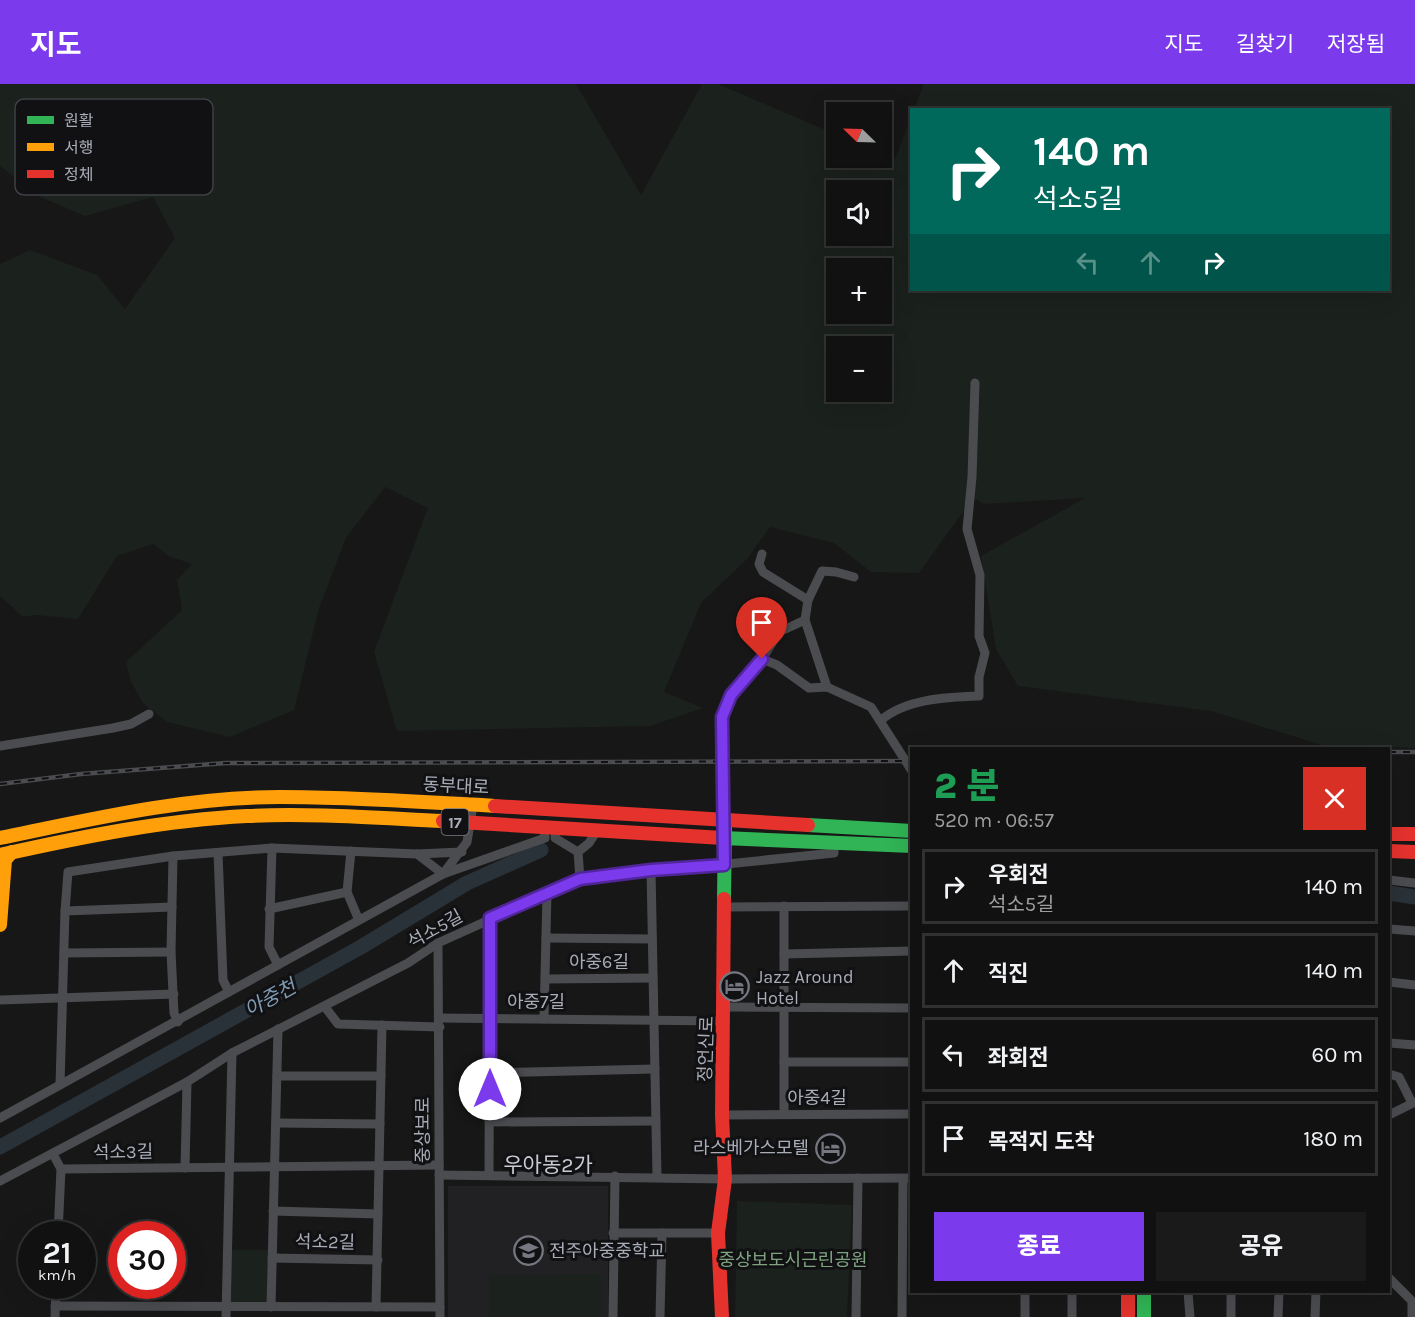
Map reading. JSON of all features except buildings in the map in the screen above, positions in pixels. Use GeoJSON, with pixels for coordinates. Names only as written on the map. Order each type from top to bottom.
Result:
{"type":"FeatureCollection","features":[{"type":"Feature","properties":{"kind":"main road","name":"동부대로"},"geometry":{"type":"LineString","coordinates":[[0,838],[122,813],[185,804],[279,797],[473,805],[725,822],[910,831]]}},
{"type":"Feature","properties":{"kind":"main road","name":"동부대로"},"geometry":{"type":"LineString","coordinates":[[6,854],[91,834],[190,821],[282,815],[471,823],[550,832],[598,828],[834,844],[910,846]]}},
{"type":"Feature","properties":{"kind":"main road","name":"정언신로"},"geometry":{"type":"LineString","coordinates":[[722,1317],[718,1233],[725,1179],[722,1115],[725,1021],[725,822]]}},
{"type":"Feature","properties":{"kind":"main road"},"geometry":{"type":"LineString","coordinates":[[1390,834],[1415,834]]}},
{"type":"Feature","properties":{"kind":"main road"},"geometry":{"type":"LineString","coordinates":[[1390,851],[1415,852]]}},
{"type":"Feature","properties":{"kind":"main road"},"geometry":{"type":"LineString","coordinates":[[0,926],[6,854]]}},
{"type":"Feature","properties":{"kind":"main road"},"geometry":{"type":"LineString","coordinates":[[1128,1293],[1128,1317]]}},
{"type":"Feature","properties":{"kind":"main road"},"geometry":{"type":"LineString","coordinates":[[1144,1293],[1144,1317]]}},
{"type":"Feature","properties":{"kind":"street"},"geometry":{"type":"LineString","coordinates":[[880,721],[892,710],[947,697],[979,696],[979,677],[985,653],[980,636],[980,575],[967,529],[972,477],[975,383]]}},
{"type":"Feature","properties":{"kind":"street"},"geometry":{"type":"LineString","coordinates":[[762,554],[759,564],[763,572],[808,600]]}},
{"type":"Feature","properties":{"kind":"street"},"geometry":{"type":"LineString","coordinates":[[827,687],[805,620],[808,600],[822,571],[854,577]]}},
{"type":"Feature","properties":{"kind":"street"},"geometry":{"type":"LineString","coordinates":[[725,822],[722,717],[731,695],[762,659],[779,632],[805,620]]}},
{"type":"Feature","properties":{"kind":"street"},"geometry":{"type":"LineString","coordinates":[[762,659],[777,665],[809,688],[827,687],[871,707],[910,768]]}},
{"type":"Feature","properties":{"kind":"street"},"geometry":{"type":"LineString","coordinates":[[0,746],[113,728],[130,724],[149,714]]}},
{"type":"Feature","properties":{"kind":"street"},"geometry":{"type":"LineString","coordinates":[[443,874],[462,852],[471,823],[473,805]]}},
{"type":"Feature","properties":{"kind":"street"},"geometry":{"type":"LineString","coordinates":[[578,852],[589,843],[598,828]]}},
{"type":"Feature","properties":{"kind":"street"},"geometry":{"type":"LineString","coordinates":[[0,1118],[178,1022],[358,918],[443,874],[550,832],[578,852]]}},
{"type":"Feature","properties":{"kind":"street","name":"석소5길"},"geometry":{"type":"LineString","coordinates":[[0,1181],[188,1082],[232,1053],[408,963],[438,943],[580,879],[834,853],[834,844]]}},
{"type":"Feature","properties":{"kind":"street"},"geometry":{"type":"LineString","coordinates":[[60,1085],[61,998],[69,872],[173,856],[272,848],[417,854],[462,852]]}},
{"type":"Feature","properties":{"kind":"street"},"geometry":{"type":"LineString","coordinates":[[272,848],[269,947],[278,965]]}},
{"type":"Feature","properties":{"kind":"street"},"geometry":{"type":"LineString","coordinates":[[351,851],[347,892],[358,918]]}},
{"type":"Feature","properties":{"kind":"street"},"geometry":{"type":"LineString","coordinates":[[578,852],[580,879]]}},
{"type":"Feature","properties":{"kind":"street"},"geometry":{"type":"LineString","coordinates":[[218,853],[223,980],[229,993]]}},
{"type":"Feature","properties":{"kind":"street"},"geometry":{"type":"LineString","coordinates":[[417,854],[443,874]]}},
{"type":"Feature","properties":{"kind":"street"},"geometry":{"type":"LineString","coordinates":[[173,856],[171,952],[174,1013],[178,1022]]}},
{"type":"Feature","properties":{"kind":"street","name":"아중6길"},"geometry":{"type":"LineString","coordinates":[[651,870],[657,1176]]}},
{"type":"Feature","properties":{"kind":"street"},"geometry":{"type":"LineString","coordinates":[[1390,880],[1415,883]]}},
{"type":"Feature","properties":{"kind":"street"},"geometry":{"type":"LineString","coordinates":[[269,909],[347,892]]}},
{"type":"Feature","properties":{"kind":"street"},"geometry":{"type":"LineString","coordinates":[[544,1019],[547,893]]}},
{"type":"Feature","properties":{"kind":"street"},"geometry":{"type":"LineString","coordinates":[[784,906],[784,1114]]}},
{"type":"Feature","properties":{"kind":"street"},"geometry":{"type":"LineString","coordinates":[[724,907],[910,906]]}},
{"type":"Feature","properties":{"kind":"street"},"geometry":{"type":"LineString","coordinates":[[65,911],[172,907]]}},
{"type":"Feature","properties":{"kind":"street","name":"아중7길"},"geometry":{"type":"LineString","coordinates":[[489,1175],[490,918]]}},
{"type":"Feature","properties":{"kind":"street"},"geometry":{"type":"LineString","coordinates":[[1390,929],[1415,931]]}},
{"type":"Feature","properties":{"kind":"street","name":"아중6길"},"geometry":{"type":"LineString","coordinates":[[546,938],[652,939]]}},
{"type":"Feature","properties":{"kind":"street","name":"중상보로"},"geometry":{"type":"LineString","coordinates":[[438,943],[440,1312]]}},
{"type":"Feature","properties":{"kind":"street"},"geometry":{"type":"LineString","coordinates":[[784,954],[910,951]]}},
{"type":"Feature","properties":{"kind":"street"},"geometry":{"type":"LineString","coordinates":[[64,953],[171,952]]}},
{"type":"Feature","properties":{"kind":"street","name":"아중6길"},"geometry":{"type":"LineString","coordinates":[[545,978],[653,978]]}},
{"type":"Feature","properties":{"kind":"street"},"geometry":{"type":"LineString","coordinates":[[1390,982],[1415,985]]}},
{"type":"Feature","properties":{"kind":"street"},"geometry":{"type":"LineString","coordinates":[[0,1000],[174,994]]}},
{"type":"Feature","properties":{"kind":"street","name":"아중7길"},"geometry":{"type":"LineString","coordinates":[[325,1007],[338,1024],[382,1025],[490,1018],[654,1020]]}},
{"type":"Feature","properties":{"kind":"street"},"geometry":{"type":"LineString","coordinates":[[725,1007],[910,1008]]}},
{"type":"Feature","properties":{"kind":"street"},"geometry":{"type":"LineString","coordinates":[[654,1020],[725,1021]]}},
{"type":"Feature","properties":{"kind":"street"},"geometry":{"type":"LineString","coordinates":[[278,1029],[273,1211],[378,1214],[382,1025]]}},
{"type":"Feature","properties":{"kind":"street"},"geometry":{"type":"LineString","coordinates":[[1390,1043],[1415,1046]]}},
{"type":"Feature","properties":{"kind":"street"},"geometry":{"type":"LineString","coordinates":[[226,1317],[232,1053]]}},
{"type":"Feature","properties":{"kind":"street","name":"아중4길"},"geometry":{"type":"LineString","coordinates":[[784,1062],[910,1062]]}},
{"type":"Feature","properties":{"kind":"street"},"geometry":{"type":"LineString","coordinates":[[490,1073],[655,1069]]}},
{"type":"Feature","properties":{"kind":"street"},"geometry":{"type":"LineString","coordinates":[[1390,1074],[1399,1077],[1413,1102],[1390,1115]]}},
{"type":"Feature","properties":{"kind":"street"},"geometry":{"type":"LineString","coordinates":[[277,1076],[381,1076]]}},
{"type":"Feature","properties":{"kind":"street"},"geometry":{"type":"LineString","coordinates":[[185,1168],[188,1082]]}},
{"type":"Feature","properties":{"kind":"street","name":"아중4길"},"geometry":{"type":"LineString","coordinates":[[722,1115],[910,1114]]}},
{"type":"Feature","properties":{"kind":"street"},"geometry":{"type":"LineString","coordinates":[[489,1122],[656,1121]]}},
{"type":"Feature","properties":{"kind":"street"},"geometry":{"type":"LineString","coordinates":[[276,1123],[380,1124]]}},
{"type":"Feature","properties":{"kind":"street"},"geometry":{"type":"LineString","coordinates":[[53,1154],[60,1169],[58,1221]]}},
{"type":"Feature","properties":{"kind":"street","name":"석소3길"},"geometry":{"type":"LineString","coordinates":[[60,1169],[379,1166],[489,1175],[907,1179]]}},
{"type":"Feature","properties":{"kind":"street"},"geometry":{"type":"LineString","coordinates":[[613,1317],[615,1176]]}},
{"type":"Feature","properties":{"kind":"street"},"geometry":{"type":"LineString","coordinates":[[856,1317],[858,1178]]}},
{"type":"Feature","properties":{"kind":"street"},"geometry":{"type":"LineString","coordinates":[[902,1317],[907,1288],[907,1179]]}},
{"type":"Feature","properties":{"kind":"street","name":"석소2길"},"geometry":{"type":"LineString","coordinates":[[271,1307],[273,1211]]}},
{"type":"Feature","properties":{"kind":"street","name":"석소2길"},"geometry":{"type":"LineString","coordinates":[[376,1307],[378,1214]]}},
{"type":"Feature","properties":{"kind":"street"},"geometry":{"type":"LineString","coordinates":[[614,1233],[718,1233]]}},
{"type":"Feature","properties":{"kind":"street"},"geometry":{"type":"LineString","coordinates":[[660,1317],[662,1233]]}},
{"type":"Feature","properties":{"kind":"street","name":"석소2길"},"geometry":{"type":"LineString","coordinates":[[272,1258],[378,1260]]}},
{"type":"Feature","properties":{"kind":"street"},"geometry":{"type":"LineString","coordinates":[[1390,1279],[1412,1301],[1412,1317]]}},
{"type":"Feature","properties":{"kind":"street"},"geometry":{"type":"LineString","coordinates":[[1025,1293],[1025,1317]]}},
{"type":"Feature","properties":{"kind":"street"},"geometry":{"type":"LineString","coordinates":[[1072,1293],[1072,1317]]}},
{"type":"Feature","properties":{"kind":"street"},"geometry":{"type":"LineString","coordinates":[[1188,1293],[1190,1317]]}},
{"type":"Feature","properties":{"kind":"street"},"geometry":{"type":"LineString","coordinates":[[1231,1293],[1231,1317]]}},
{"type":"Feature","properties":{"kind":"street"},"geometry":{"type":"LineString","coordinates":[[1278,1317],[1279,1293]]}},
{"type":"Feature","properties":{"kind":"street"},"geometry":{"type":"LineString","coordinates":[[1315,1317],[1316,1293]]}},
{"type":"Feature","properties":{"kind":"street"},"geometry":{"type":"LineString","coordinates":[[55,1299],[55,1317]]}},
{"type":"Feature","properties":{"kind":"street"},"geometry":{"type":"LineString","coordinates":[[55,1306],[376,1307],[440,1312]]}},
{"type":"Feature","properties":{"kind":"street"},"geometry":{"type":"LineString","coordinates":[[82,1306],[91,1317]]}},
{"type":"Feature","properties":{"kind":"street"},"geometry":{"type":"LineString","coordinates":[[299,1307],[300,1317]]}},
{"type":"Feature","properties":{"kind":"shaded area","name":"전주아중중학교"},"geometry":{"type":"Polygon","coordinates":[[[448,1186],[608,1186],[608,1317],[448,1317],[448,1186]]]}},
{"type":"Feature","properties":{"kind":"green space"},"geometry":{"type":"Polygon","coordinates":[[[0,84],[576,84],[641,195],[702,84],[718,84],[826,130],[826,168],[892,168],[892,158],[895,159],[910,120],[910,291],[1390,291],[1390,108],[914,108],[924,84],[1415,84],[1415,748],[1325,746],[1211,711],[1018,686],[996,649],[981,556],[1085,498],[984,504],[973,498],[919,573],[871,572],[834,543],[770,527],[747,559],[701,603],[664,692],[703,708],[650,726],[397,731],[374,652],[428,508],[385,487],[346,538],[319,608],[294,710],[230,737],[167,722],[143,703],[131,682],[126,662],[182,610],[177,580],[192,564],[169,556],[153,544],[117,556],[78,619],[37,615],[23,617],[0,596],[0,264],[30,250],[97,275],[125,309],[175,238],[153,197],[85,216],[37,195],[213,195],[213,99],[15,99],[15,178],[0,166],[0,84]]]}},
{"type":"Feature","properties":{"kind":"green space","name":"중상보도시근린공원"},"geometry":{"type":"Polygon","coordinates":[[[737,1201],[852,1205],[847,1317],[735,1317],[737,1201]]]}},
{"type":"Feature","properties":{"kind":"green space"},"geometry":{"type":"Polygon","coordinates":[[[231,1250],[270,1250],[268,1305],[228,1304],[231,1250]]]}},
{"type":"Feature","properties":{"kind":"green space"},"geometry":{"type":"Polygon","coordinates":[[[601,1274],[601,1317],[489,1317],[489,1275],[601,1274]]]}},
{"type":"Feature","properties":{"kind":"waterway","name":"아중천"},"geometry":{"type":"LineString","coordinates":[[0,1147],[361,947],[467,883],[541,850]]}},
{"type":"Feature","properties":{"kind":"waterway"},"geometry":{"type":"LineString","coordinates":[[1390,893],[1415,897]]}},
{"type":"Feature","properties":{"kind":"railway"},"geometry":{"type":"LineString","coordinates":[[1390,752],[1415,752]]}},
{"type":"Feature","properties":{"kind":"railway"},"geometry":{"type":"LineString","coordinates":[[0,784],[81,774],[226,763],[910,761]]}},
{"type":"Feature","properties":{"kind":"traffic: fast"},"geometry":{"type":"LineString","coordinates":[[724,899],[725,822]]}},
{"type":"Feature","properties":{"kind":"traffic: fast"},"geometry":{"type":"LineString","coordinates":[[808,825],[910,831]]}},
{"type":"Feature","properties":{"kind":"traffic: fast"},"geometry":{"type":"LineString","coordinates":[[723,838],[910,846]]}},
{"type":"Feature","properties":{"kind":"traffic: fast"},"geometry":{"type":"LineString","coordinates":[[1144,1293],[1144,1317]]}},
{"type":"Feature","properties":{"kind":"traffic: slow"},"geometry":{"type":"LineString","coordinates":[[0,838],[139,810],[244,798],[334,798],[495,806]]}},
{"type":"Feature","properties":{"kind":"traffic: slow"},"geometry":{"type":"LineString","coordinates":[[0,855],[123,830],[216,818],[296,815],[443,821]]}},
{"type":"Feature","properties":{"kind":"traffic: slow"},"geometry":{"type":"LineString","coordinates":[[0,925],[5,860],[12,852]]}},
{"type":"Feature","properties":{"kind":"traffic: jam"},"geometry":{"type":"LineString","coordinates":[[495,806],[808,825]]}},
{"type":"Feature","properties":{"kind":"traffic: jam"},"geometry":{"type":"LineString","coordinates":[[443,821],[723,838]]}},
{"type":"Feature","properties":{"kind":"traffic: jam"},"geometry":{"type":"LineString","coordinates":[[1390,834],[1415,834]]}},
{"type":"Feature","properties":{"kind":"traffic: jam"},"geometry":{"type":"LineString","coordinates":[[1390,851],[1415,852]]}},
{"type":"Feature","properties":{"kind":"traffic: jam"},"geometry":{"type":"LineString","coordinates":[[722,1317],[718,1233],[725,1179],[722,1115],[724,899]]}},
{"type":"Feature","properties":{"kind":"traffic: jam"},"geometry":{"type":"LineString","coordinates":[[1128,1293],[1128,1317]]}},
{"type":"Feature","properties":{"kind":"place","name":"Jazz Around Hotel"},"geometry":{"type":"Point","coordinates":[735,987]}},
{"type":"Feature","properties":{"kind":"place","name":"라스베가스모텔"},"geometry":{"type":"Point","coordinates":[830,1148]}},
{"type":"Feature","properties":{"kind":"place","name":"전주아중중학교"},"geometry":{"type":"Point","coordinates":[528,1251]}},
{"type":"Feature","properties":{"kind":"district","name":"우아동2가"},"geometry":{"type":"Point","coordinates":[548,1165]}},
{"type":"Feature","properties":{"kind":"route"},"geometry":{"type":"LineString","coordinates":[[490,1089],[490,918],[580,879],[651,870],[724,865],[722,717],[731,695],[750,670],[762,659]]}}]}
